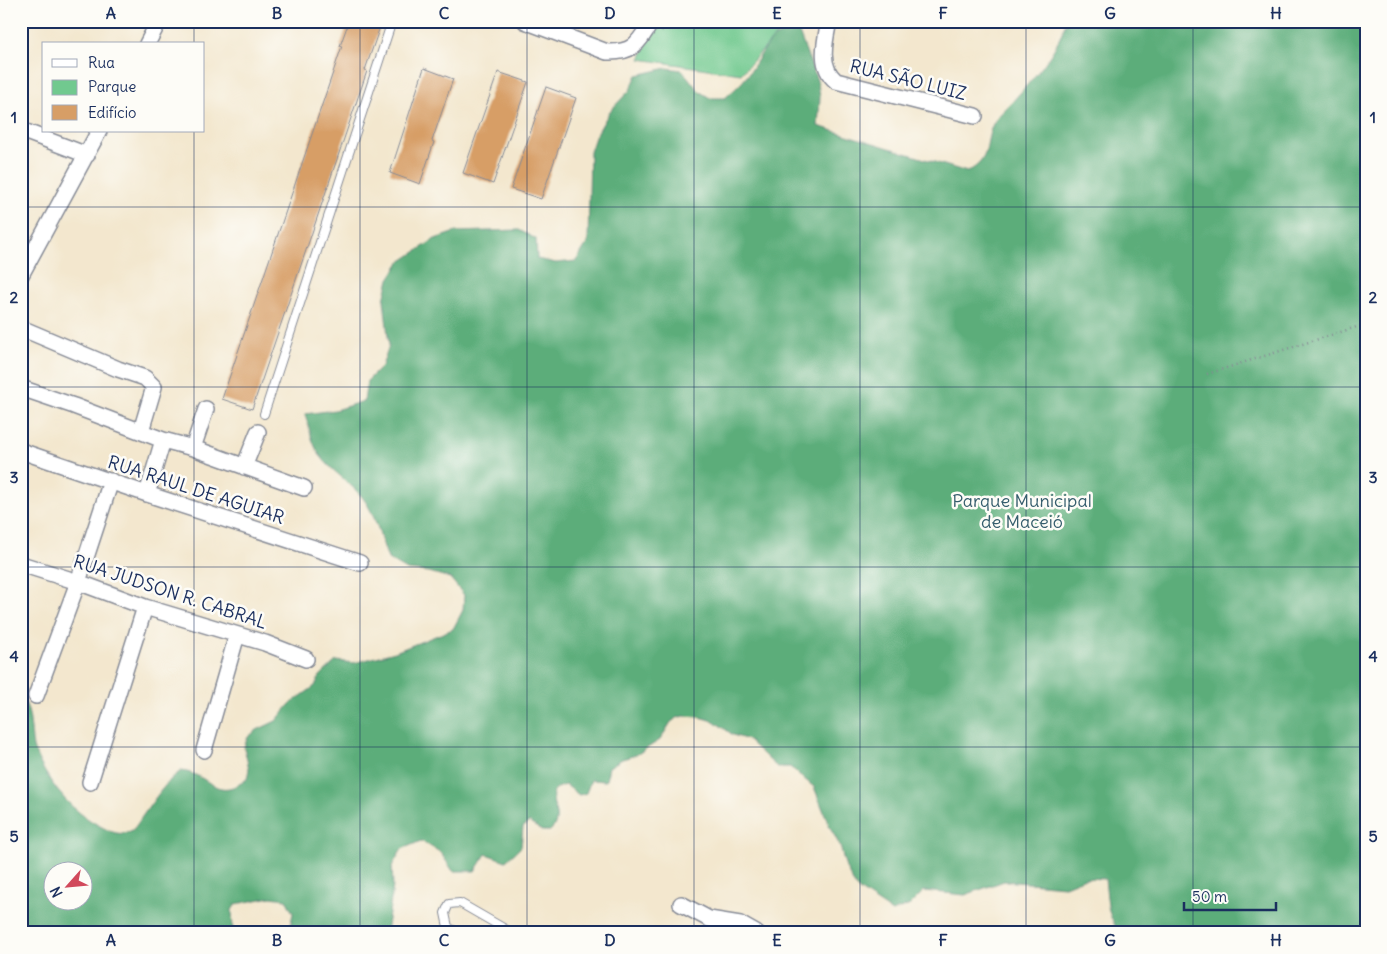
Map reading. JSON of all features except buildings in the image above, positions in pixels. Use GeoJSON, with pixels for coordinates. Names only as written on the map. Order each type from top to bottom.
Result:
{"type":"FeatureCollection","features":[{"type":"Feature","properties":{"kind":"street"},"geometry":{"type":"LineString","coordinates":[[147,42],[159,21]]}},
{"type":"Feature","properties":{"kind":"street"},"geometry":{"type":"LineString","coordinates":[[525,21],[549,25],[607,52],[628,50],[643,36],[652,21]]}},
{"type":"Feature","properties":{"kind":"street","name":"RUA SÃO LUIZ"},"geometry":{"type":"LineString","coordinates":[[829,21],[823,58],[831,77],[836,81],[975,116]]}},
{"type":"Feature","properties":{"kind":"street"},"geometry":{"type":"LineString","coordinates":[[21,130],[87,155]]}},
{"type":"Feature","properties":{"kind":"street"},"geometry":{"type":"LineString","coordinates":[[21,275],[99,132]]}},
{"type":"Feature","properties":{"kind":"street"},"geometry":{"type":"LineString","coordinates":[[21,328],[118,369],[145,378],[154,387],[141,431]]}},
{"type":"Feature","properties":{"kind":"street"},"geometry":{"type":"LineString","coordinates":[[21,388],[163,440],[193,448],[304,488]]}},
{"type":"Feature","properties":{"kind":"street"},"geometry":{"type":"LineString","coordinates":[[193,448],[206,409]]}},
{"type":"Feature","properties":{"kind":"street"},"geometry":{"type":"LineString","coordinates":[[244,467],[258,432]]}},
{"type":"Feature","properties":{"kind":"street"},"geometry":{"type":"LineString","coordinates":[[147,494],[163,440]]}},
{"type":"Feature","properties":{"kind":"street","name":"RUA RAUL DE AGUIAR"},"geometry":{"type":"LineString","coordinates":[[21,450],[147,494],[360,563]]}},
{"type":"Feature","properties":{"kind":"street"},"geometry":{"type":"LineString","coordinates":[[36,696],[78,582],[110,481]]}},
{"type":"Feature","properties":{"kind":"street","name":"RUA JUDSON R. CABRAL"},"geometry":{"type":"LineString","coordinates":[[21,564],[78,582],[145,607],[306,658]]}},
{"type":"Feature","properties":{"kind":"street"},"geometry":{"type":"LineString","coordinates":[[90,782],[145,607]]}},
{"type":"Feature","properties":{"kind":"street"},"geometry":{"type":"LineString","coordinates":[[204,750],[237,635]]}},
{"type":"Feature","properties":{"kind":"street"},"geometry":{"type":"LineString","coordinates":[[681,904],[709,919],[740,924],[756,933]]}},
{"type":"Feature","properties":{"kind":"lane"},"geometry":{"type":"LineString","coordinates":[[264,414],[392,21]]}},
{"type":"Feature","properties":{"kind":"lane"},"geometry":{"type":"LineString","coordinates":[[458,933],[448,927],[445,914],[449,904],[460,903],[512,933]]}},
{"type":"Feature","properties":{"kind":"path"},"geometry":{"type":"LineString","coordinates":[[1207,374],[1366,324]]}},
{"type":"Feature","properties":{"kind":"green space"},"geometry":{"type":"Polygon","coordinates":[[[658,21],[789,21],[741,74],[640,59],[658,21]]]}},
{"type":"Feature","properties":{"kind":"green space","name":"Parque Municipal de Maceió"},"geometry":{"type":"Polygon","coordinates":[[[1066,21],[1366,21],[1366,933],[1120,933],[1110,914],[1105,879],[1085,878],[1065,886],[1004,881],[965,895],[924,891],[910,905],[892,912],[856,888],[846,868],[840,846],[814,787],[790,767],[777,767],[748,740],[733,735],[714,721],[684,716],[671,722],[660,740],[636,755],[622,759],[609,767],[606,781],[591,780],[586,793],[579,795],[566,785],[557,788],[553,798],[556,811],[555,825],[550,831],[542,831],[529,822],[523,827],[521,847],[506,861],[486,854],[475,871],[453,871],[440,852],[421,841],[402,849],[392,866],[393,886],[386,933],[289,933],[293,913],[286,899],[271,897],[236,904],[232,910],[233,931],[231,933],[21,933],[21,695],[29,714],[34,750],[57,790],[73,807],[90,820],[112,832],[124,833],[134,828],[165,785],[181,771],[191,773],[220,788],[236,786],[247,779],[249,769],[244,747],[248,737],[257,730],[276,721],[290,704],[315,686],[320,676],[336,661],[354,663],[395,652],[453,629],[463,610],[464,595],[450,578],[429,572],[407,570],[388,559],[368,505],[358,492],[319,454],[305,414],[335,410],[364,401],[367,381],[382,366],[389,345],[384,300],[389,279],[400,262],[435,239],[455,232],[519,230],[536,239],[537,259],[556,263],[576,261],[588,242],[590,152],[595,137],[610,111],[630,90],[637,75],[667,68],[682,70],[699,91],[710,98],[725,98],[746,78],[762,52],[774,39],[789,31],[798,30],[818,83],[820,97],[818,126],[967,172],[975,167],[984,157],[990,132],[995,121],[1044,64],[1057,43],[1066,21]]]}}]}
